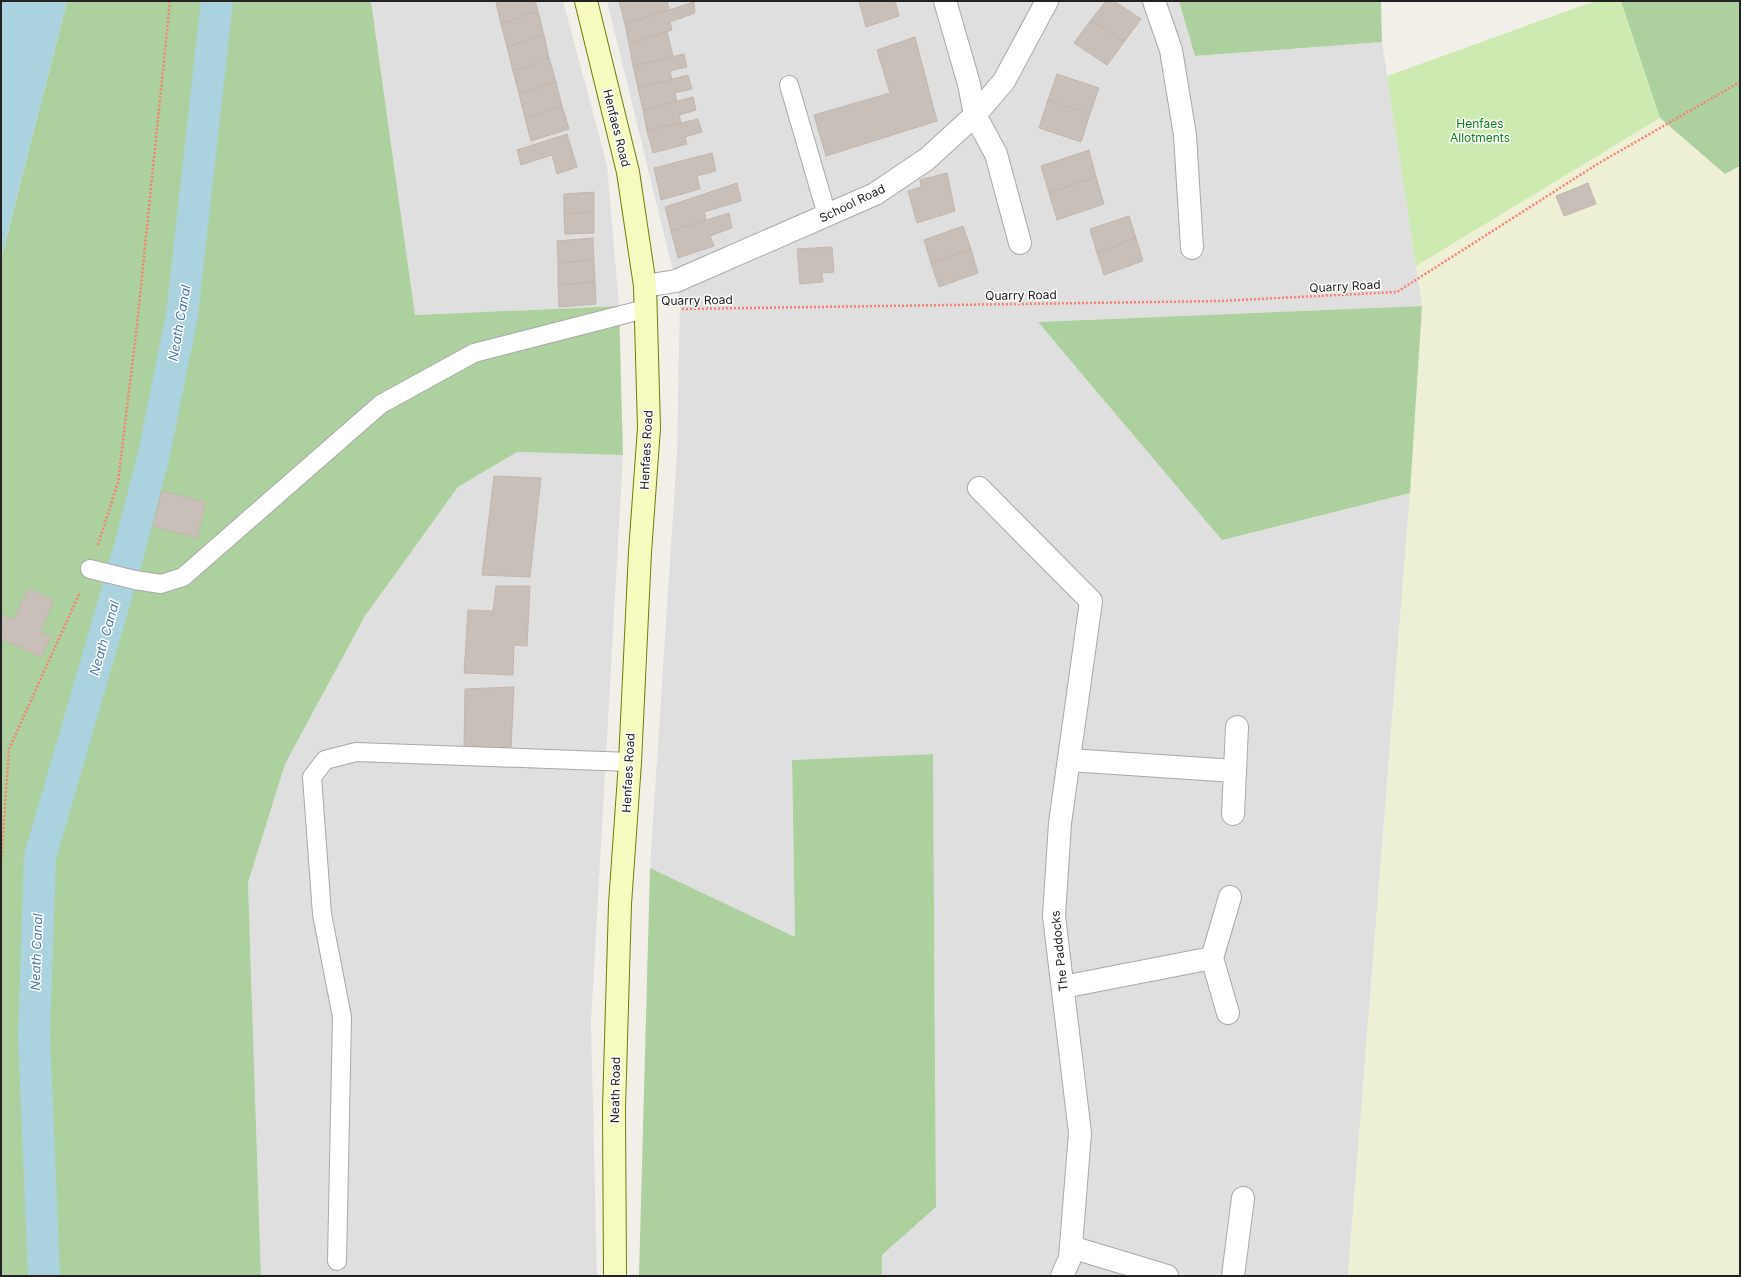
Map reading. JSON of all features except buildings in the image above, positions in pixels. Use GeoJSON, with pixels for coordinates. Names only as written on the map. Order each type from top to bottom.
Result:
{"type":"FeatureCollection","features":[{"type":"Feature","properties":{"kind":"main road","name":"Henfaes Road"},"geometry":{"type":"LineString","coordinates":[[586,1],[628,172],[645,286],[649,428],[640,552],[630,762],[620,904]]}},
{"type":"Feature","properties":{"kind":"main road","name":"Neath Road"},"geometry":{"type":"LineString","coordinates":[[615,1276],[614,1108],[620,904]]}},
{"type":"Feature","properties":{"kind":"street"},"geometry":{"type":"LineString","coordinates":[[945,1],[969,84],[975,115],[996,154],[1020,244]]}},
{"type":"Feature","properties":{"kind":"street","name":"School Road"},"geometry":{"type":"LineString","coordinates":[[645,286],[676,281],[875,194],[927,159],[975,115],[1004,81],[1047,1]]}},
{"type":"Feature","properties":{"kind":"street"},"geometry":{"type":"LineString","coordinates":[[1154,1],[1171,50],[1185,135],[1192,248]]}},
{"type":"Feature","properties":{"kind":"street","name":"The Paddocks"},"geometry":{"type":"LineString","coordinates":[[979,488],[1091,601],[1060,823],[1054,916],[1080,1133],[1070,1258],[1062,1276]]}},
{"type":"Feature","properties":{"kind":"street"},"geometry":{"type":"LineString","coordinates":[[1233,814],[1237,726]]}},
{"type":"Feature","properties":{"kind":"street"},"geometry":{"type":"LineString","coordinates":[[1069,760],[1235,771]]}},
{"type":"Feature","properties":{"kind":"street"},"geometry":{"type":"LineString","coordinates":[[1228,1013],[1212,958],[1230,897]]}},
{"type":"Feature","properties":{"kind":"street"},"geometry":{"type":"LineString","coordinates":[[1063,987],[1212,958]]}},
{"type":"Feature","properties":{"kind":"street"},"geometry":{"type":"LineString","coordinates":[[1232,1276],[1243,1198]]}},
{"type":"Feature","properties":{"kind":"street"},"geometry":{"type":"LineString","coordinates":[[1071,1247],[1167,1276]]}},
{"type":"Feature","properties":{"kind":"lane"},"geometry":{"type":"LineString","coordinates":[[789,85],[827,215]]}},
{"type":"Feature","properties":{"kind":"lane"},"geometry":{"type":"LineString","coordinates":[[90,569],[134,580],[161,584],[183,578],[381,404],[474,353],[645,309]]}},
{"type":"Feature","properties":{"kind":"lane"},"geometry":{"type":"LineString","coordinates":[[337,1261],[342,1017],[322,914],[312,777],[325,760],[356,752],[630,762]]}},
{"type":"Feature","properties":{"kind":"path"},"geometry":{"type":"LineString","coordinates":[[1,865],[9,749],[90,569],[118,482],[138,318],[170,1]]}},
{"type":"Feature","properties":{"kind":"path","name":"Quarry Road"},"geometry":{"type":"LineString","coordinates":[[645,309],[1219,301],[1397,292],[1599,163],[1740,82]]}},
{"type":"Feature","properties":{"kind":"shaded area"},"geometry":{"type":"Polygon","coordinates":[[[371,1],[563,1],[607,165],[619,306],[415,315],[371,1]]]}},
{"type":"Feature","properties":{"kind":"shaded area"},"geometry":{"type":"Polygon","coordinates":[[[607,1],[1179,1],[1195,56],[1382,42],[1422,306],[1038,322],[1222,539],[1410,493],[1348,1276],[882,1276],[882,1255],[936,1207],[933,754],[792,760],[795,938],[650,868],[677,453],[680,300],[607,1]]]}},
{"type":"Feature","properties":{"kind":"shaded area"},"geometry":{"type":"Polygon","coordinates":[[[517,452],[623,455],[591,1022],[597,1276],[261,1276],[248,883],[285,764],[365,616],[458,487],[517,452]]]}},
{"type":"Feature","properties":{"kind":"green space"},"geometry":{"type":"Polygon","coordinates":[[[67,1],[371,1],[415,315],[619,306],[623,455],[517,452],[458,487],[365,616],[285,764],[248,883],[261,1276],[1,1276],[1,259],[67,1]]]}},
{"type":"Feature","properties":{"kind":"green space"},"geometry":{"type":"Polygon","coordinates":[[[1179,1],[1381,1],[1382,42],[1195,56],[1179,1]]]}},
{"type":"Feature","properties":{"kind":"green space","name":"Henfaes Allotments"},"geometry":{"type":"Polygon","coordinates":[[[1595,1],[1621,1],[1660,118],[1416,266],[1387,76],[1595,1]]]}},
{"type":"Feature","properties":{"kind":"green space"},"geometry":{"type":"Polygon","coordinates":[[[1621,1],[1740,1],[1740,166],[1725,174],[1660,118],[1621,1]]]}},
{"type":"Feature","properties":{"kind":"green space"},"geometry":{"type":"Polygon","coordinates":[[[1660,118],[1725,174],[1740,166],[1740,1276],[1348,1276],[1410,493],[1422,306],[1416,266],[1660,118]]]}},
{"type":"Feature","properties":{"kind":"green space"},"geometry":{"type":"Polygon","coordinates":[[[1422,306],[1410,493],[1222,540],[1038,322],[1422,306]]]}},
{"type":"Feature","properties":{"kind":"green space"},"geometry":{"type":"Polygon","coordinates":[[[933,754],[936,1207],[882,1255],[882,1276],[639,1276],[650,868],[795,937],[792,760],[933,754]]]}},
{"type":"Feature","properties":{"kind":"water"},"geometry":{"type":"Polygon","coordinates":[[[1,1],[67,1],[1,259],[1,1]]]}},
{"type":"Feature","properties":{"kind":"water"},"geometry":{"type":"Polygon","coordinates":[[[154,454],[160,459],[135,559],[128,554],[120,555],[145,455],[154,454]]]}},
{"type":"Feature","properties":{"kind":"waterway","name":"Neath Canal"},"geometry":{"type":"LineString","coordinates":[[44,1276],[34,1035],[40,857],[128,554],[154,454],[182,315],[217,1]]}}]}
